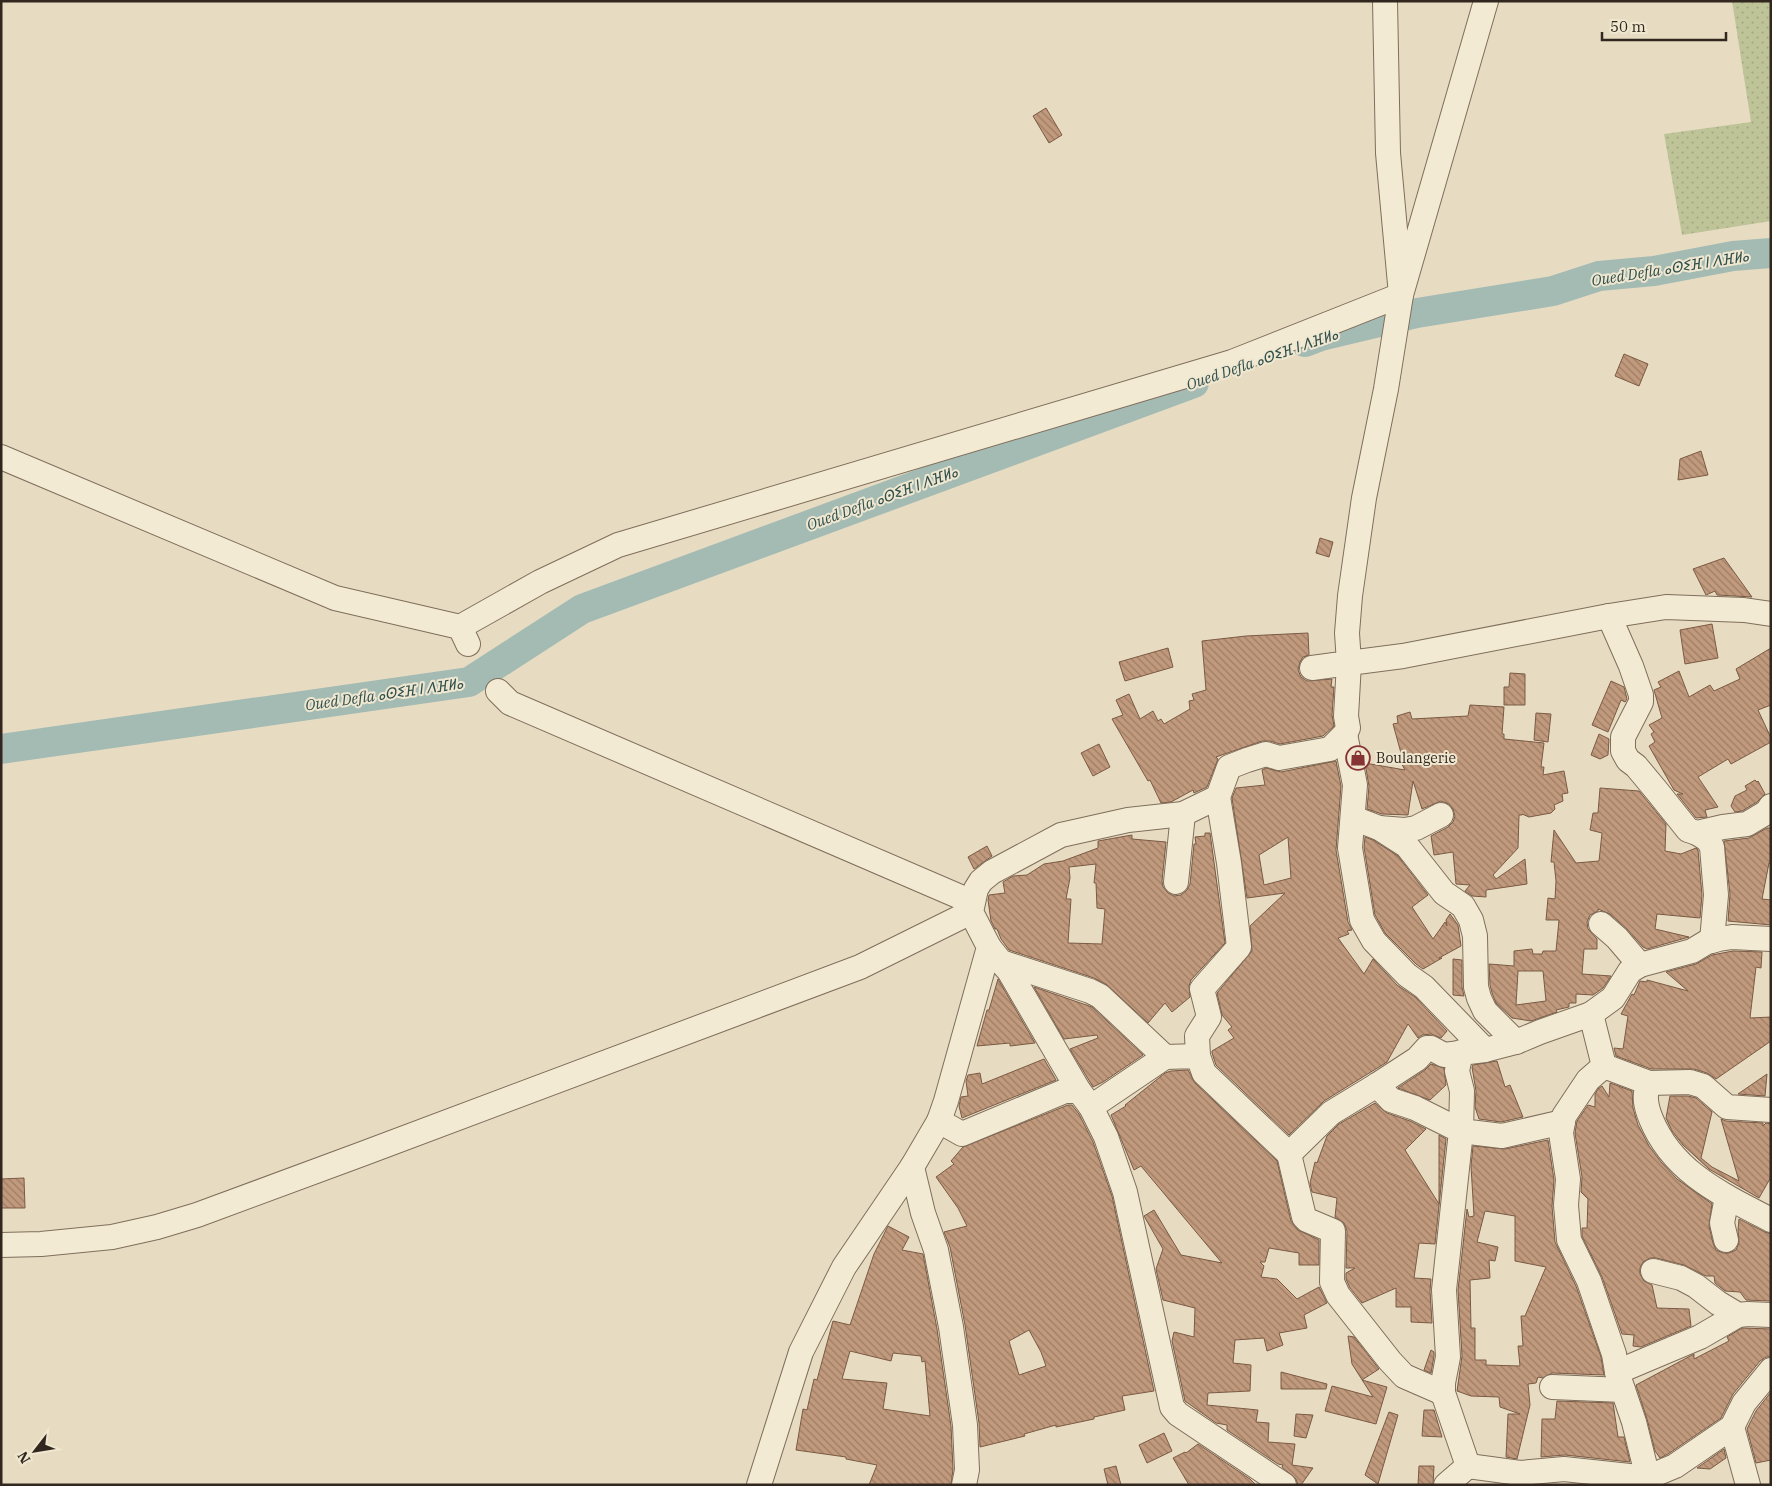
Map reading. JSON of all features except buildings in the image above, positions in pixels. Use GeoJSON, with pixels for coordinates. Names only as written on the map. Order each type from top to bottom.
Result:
{"type":"FeatureCollection","features":[{"type":"Feature","properties":{"kind":"street"},"geometry":{"type":"LineString","coordinates":[[1385,1],[1388,153],[1401,296]]}},
{"type":"Feature","properties":{"kind":"street"},"geometry":{"type":"LineString","coordinates":[[1443,1393],[1404,1376],[1390,1362],[1338,1295],[1332,1282],[1333,1231],[1304,1217],[1289,1154],[1204,1073],[1198,1056],[1197,1036],[1208,1017],[1202,989],[1238,947],[1229,863],[1218,797],[1229,767],[1266,754],[1279,758],[1330,749],[1345,734],[1348,728],[1346,716],[1349,663],[1347,633],[1350,596],[1364,498],[1401,296],[1486,1]]}},
{"type":"Feature","properties":{"kind":"street"},"geometry":{"type":"LineString","coordinates":[[1394,222],[1423,219]]}},
{"type":"Feature","properties":{"kind":"street"},"geometry":{"type":"LineString","coordinates":[[1,457],[335,598],[464,636],[540,582],[618,544],[1232,362],[1401,296]]}},
{"type":"Feature","properties":{"kind":"street"},"geometry":{"type":"LineString","coordinates":[[1312,668],[1403,656],[1666,607],[1744,610],[1771,614]]}},
{"type":"Feature","properties":{"kind":"street"},"geometry":{"type":"LineString","coordinates":[[1610,616],[1641,694],[1641,702],[1623,737],[1623,751],[1628,760],[1636,766],[1688,830],[1708,840],[1712,847],[1716,895],[1712,941]]}},
{"type":"Feature","properties":{"kind":"street"},"geometry":{"type":"LineString","coordinates":[[498,692],[510,703],[972,907]]}},
{"type":"Feature","properties":{"kind":"street"},"geometry":{"type":"LineString","coordinates":[[1345,734],[1355,785],[1350,848],[1362,920],[1374,941],[1407,975],[1424,987],[1485,1050]]}},
{"type":"Feature","properties":{"kind":"street"},"geometry":{"type":"LineString","coordinates":[[1218,797],[1183,814],[1128,820],[1061,835],[992,872],[981,881],[976,889],[972,907],[995,954],[1009,971],[1106,1137],[1125,1192],[1172,1407],[1178,1414],[1284,1485]]}},
{"type":"Feature","properties":{"kind":"street"},"geometry":{"type":"LineString","coordinates":[[1697,833],[1747,824],[1767,812],[1771,806]]}},
{"type":"Feature","properties":{"kind":"street"},"geometry":{"type":"LineString","coordinates":[[1176,882],[1183,814]]}},
{"type":"Feature","properties":{"kind":"street"},"geometry":{"type":"LineString","coordinates":[[1379,828],[1404,830],[1416,828],[1441,815]]}},
{"type":"Feature","properties":{"kind":"street"},"geometry":{"type":"LineString","coordinates":[[1353,818],[1379,828],[1407,846],[1444,893],[1463,906],[1472,920],[1475,936],[1476,988],[1485,1011],[1516,1042]]}},
{"type":"Feature","properties":{"kind":"street"},"geometry":{"type":"LineString","coordinates":[[1,1244],[41,1244],[112,1237],[157,1227],[197,1215],[860,967],[972,907]]}},
{"type":"Feature","properties":{"kind":"street"},"geometry":{"type":"LineString","coordinates":[[1601,924],[1617,938],[1640,965]]}},
{"type":"Feature","properties":{"kind":"street"},"geometry":{"type":"LineString","coordinates":[[1289,1154],[1331,1113],[1377,1086],[1417,1058],[1427,1048],[1431,1048],[1444,1055],[1485,1050],[1516,1042],[1591,1014],[1613,998],[1630,971],[1640,965],[1692,951],[1712,941],[1732,937],[1771,939]]}},
{"type":"Feature","properties":{"kind":"street"},"geometry":{"type":"LineString","coordinates":[[995,954],[1100,996],[1165,1057]]}},
{"type":"Feature","properties":{"kind":"street"},"geometry":{"type":"LineString","coordinates":[[759,1485],[801,1352],[844,1267],[912,1167],[938,1121],[995,954]]}},
{"type":"Feature","properties":{"kind":"street"},"geometry":{"type":"LineString","coordinates":[[1591,1014],[1604,1066]]}},
{"type":"Feature","properties":{"kind":"street"},"geometry":{"type":"LineString","coordinates":[[1461,1052],[1456,1071],[1462,1091],[1461,1131],[1444,1290],[1448,1357],[1443,1393],[1468,1466]]}},
{"type":"Feature","properties":{"kind":"street"},"geometry":{"type":"LineString","coordinates":[[938,1121],[962,1134],[1065,1091],[1085,1099],[1165,1057],[1198,1056]]}},
{"type":"Feature","properties":{"kind":"street"},"geometry":{"type":"LineString","coordinates":[[1604,1066],[1649,1083],[1690,1082],[1703,1086],[1727,1107],[1771,1110]]}},
{"type":"Feature","properties":{"kind":"street"},"geometry":{"type":"LineString","coordinates":[[1604,1066],[1588,1080],[1564,1116],[1561,1133],[1568,1179],[1566,1205],[1569,1240],[1589,1281],[1614,1354],[1620,1381],[1634,1422],[1640,1481]]}},
{"type":"Feature","properties":{"kind":"street"},"geometry":{"type":"LineString","coordinates":[[1649,1083],[1645,1094],[1647,1108],[1660,1139],[1684,1168],[1712,1189],[1771,1220]]}},
{"type":"Feature","properties":{"kind":"street"},"geometry":{"type":"LineString","coordinates":[[1377,1086],[1390,1100],[1415,1108],[1461,1131],[1502,1136],[1563,1122]]}},
{"type":"Feature","properties":{"kind":"street"},"geometry":{"type":"LineString","coordinates":[[912,1167],[923,1213],[936,1250],[951,1327],[964,1425],[967,1470],[964,1485]]}},
{"type":"Feature","properties":{"kind":"street"},"geometry":{"type":"LineString","coordinates":[[1726,1240],[1722,1223],[1727,1197]]}},
{"type":"Feature","properties":{"kind":"street"},"geometry":{"type":"LineString","coordinates":[[1653,1271],[1681,1278],[1738,1315]]}},
{"type":"Feature","properties":{"kind":"street"},"geometry":{"type":"LineString","coordinates":[[1552,1387],[1620,1381],[1738,1315],[1771,1315]]}},
{"type":"Feature","properties":{"kind":"street"},"geometry":{"type":"LineString","coordinates":[[1446,1485],[1468,1466],[1520,1473],[1564,1469],[1640,1481],[1675,1466],[1732,1427],[1744,1403],[1771,1370]]}},
{"type":"Feature","properties":{"kind":"street"},"geometry":{"type":"LineString","coordinates":[[1732,1427],[1748,1485]]}},
{"type":"Feature","properties":{"kind":"green space"},"geometry":{"type":"Polygon","coordinates":[[[1732,1],[1771,1],[1771,221],[1682,235],[1664,134],[1751,122],[1732,1]]]}},
{"type":"Feature","properties":{"kind":"waterway","name":"Oued Defla ⴰⵙⵉⴼ ⵏ ⴷⴼⵍⴰ"},"geometry":{"type":"LineString","coordinates":[[1305,342],[1321,336],[1417,313],[1553,291],[1599,276],[1654,271],[1733,256],[1771,253]]}},
{"type":"Feature","properties":{"kind":"waterway","name":"Oued Defla ⴰⵙⵉⴼ ⵏ ⴷⴼⵍⴰ"},"geometry":{"type":"LineString","coordinates":[[1,749],[469,682],[582,609],[1194,383]]}},
{"type":"Feature","properties":{"kind":"place","name":"Boulangerie"},"geometry":{"type":"Point","coordinates":[1358,758]}}]}
